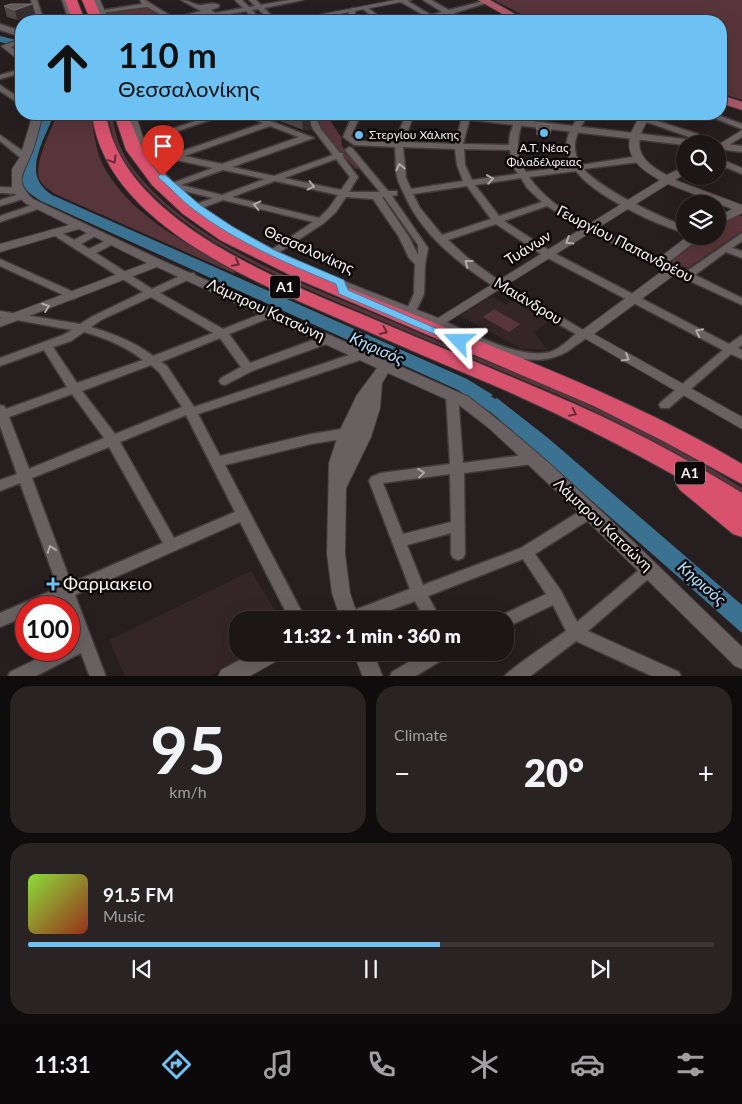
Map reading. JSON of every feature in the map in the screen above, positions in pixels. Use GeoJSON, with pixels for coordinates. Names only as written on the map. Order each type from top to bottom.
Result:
{"type":"FeatureCollection","features":[{"type":"Feature","properties":{"kind":"highway"},"geometry":{"type":"LineString","coordinates":[[71,0],[77,15]]}},
{"type":"Feature","properties":{"kind":"highway"},"geometry":{"type":"LineString","coordinates":[[88,0],[98,15]]}},
{"type":"Feature","properties":{"kind":"highway","name":"Α1"},"geometry":{"type":"LineString","coordinates":[[100,120],[103,138],[108,150],[127,179],[173,224],[202,244],[246,268],[326,306],[542,398],[637,444],[710,484],[742,505]]}},
{"type":"Feature","properties":{"kind":"highway","name":"Α1"},"geometry":{"type":"LineString","coordinates":[[127,120],[127,140],[148,172],[194,214],[238,242],[547,377],[653,426],[742,475]]}},
{"type":"Feature","properties":{"kind":"highway"},"geometry":{"type":"LineString","coordinates":[[238,242],[272,254]]}},
{"type":"Feature","properties":{"kind":"highway"},"geometry":{"type":"LineString","coordinates":[[547,377],[580,385],[660,412]]}},
{"type":"Feature","properties":{"kind":"highway"},"geometry":{"type":"LineString","coordinates":[[637,444],[742,527]]}},
{"type":"Feature","properties":{"kind":"main road"},"geometry":{"type":"LineString","coordinates":[[485,1],[511,15]]}},
{"type":"Feature","properties":{"kind":"main road"},"geometry":{"type":"LineString","coordinates":[[3,27],[14,42]]}},
{"type":"Feature","properties":{"kind":"main road"},"geometry":{"type":"LineString","coordinates":[[727,101],[742,106]]}},
{"type":"Feature","properties":{"kind":"main road"},"geometry":{"type":"LineString","coordinates":[[531,120],[575,128],[676,141]]}},
{"type":"Feature","properties":{"kind":"main road"},"geometry":{"type":"LineString","coordinates":[[726,148],[742,149]]}},
{"type":"Feature","properties":{"kind":"street"},"geometry":{"type":"LineString","coordinates":[[34,0],[38,15]]}},
{"type":"Feature","properties":{"kind":"street"},"geometry":{"type":"LineString","coordinates":[[65,0],[70,15]]}},
{"type":"Feature","properties":{"kind":"street"},"geometry":{"type":"LineString","coordinates":[[96,0],[99,15]]}},
{"type":"Feature","properties":{"kind":"street"},"geometry":{"type":"LineString","coordinates":[[141,0],[164,15]]}},
{"type":"Feature","properties":{"kind":"street"},"geometry":{"type":"LineString","coordinates":[[238,0],[253,15]]}},
{"type":"Feature","properties":{"kind":"street"},"geometry":{"type":"LineString","coordinates":[[252,0],[267,15]]}},
{"type":"Feature","properties":{"kind":"street"},"geometry":{"type":"LineString","coordinates":[[199,3],[207,11],[215,15],[300,0]]}},
{"type":"Feature","properties":{"kind":"street"},"geometry":{"type":"LineString","coordinates":[[426,0],[453,15]]}},
{"type":"Feature","properties":{"kind":"street"},"geometry":{"type":"LineString","coordinates":[[325,15],[400,1],[426,15]]}},
{"type":"Feature","properties":{"kind":"street"},"geometry":{"type":"LineString","coordinates":[[437,15],[485,1]]}},
{"type":"Feature","properties":{"kind":"street"},"geometry":{"type":"LineString","coordinates":[[187,2],[217,6],[193,15]]}},
{"type":"Feature","properties":{"kind":"street"},"geometry":{"type":"LineString","coordinates":[[103,15],[148,4]]}},
{"type":"Feature","properties":{"kind":"street"},"geometry":{"type":"LineString","coordinates":[[365,8],[374,15]]}},
{"type":"Feature","properties":{"kind":"street"},"geometry":{"type":"LineString","coordinates":[[351,15],[353,10]]}},
{"type":"Feature","properties":{"kind":"street"},"geometry":{"type":"LineString","coordinates":[[231,12],[234,15]]}},
{"type":"Feature","properties":{"kind":"street"},"geometry":{"type":"LineString","coordinates":[[0,77],[15,73]]}},
{"type":"Feature","properties":{"kind":"street"},"geometry":{"type":"LineString","coordinates":[[0,87],[15,98]]}},
{"type":"Feature","properties":{"kind":"street"},"geometry":{"type":"LineString","coordinates":[[20,193],[15,184],[16,170],[24,157],[35,120]]}},
{"type":"Feature","properties":{"kind":"street","name":"Θεσσαλονίκης"},"geometry":{"type":"LineString","coordinates":[[129,120],[141,145],[171,185],[196,207],[272,254],[342,287],[411,311],[524,355],[553,355],[584,334]]}},
{"type":"Feature","properties":{"kind":"street"},"geometry":{"type":"LineString","coordinates":[[141,145],[208,120]]}},
{"type":"Feature","properties":{"kind":"street"},"geometry":{"type":"LineString","coordinates":[[263,120],[328,143]]}},
{"type":"Feature","properties":{"kind":"street"},"geometry":{"type":"LineString","coordinates":[[272,254],[321,221],[333,210],[345,194],[355,175],[328,143],[314,120]]}},
{"type":"Feature","properties":{"kind":"street"},"geometry":{"type":"LineString","coordinates":[[354,120],[347,137],[391,194],[424,249],[420,263],[421,291],[411,311]]}},
{"type":"Feature","properties":{"kind":"street","name":"Μαιάνδρου"},"geometry":{"type":"LineString","coordinates":[[408,120],[399,145],[398,163],[407,192],[440,239],[464,261],[499,285],[742,424]]}},
{"type":"Feature","properties":{"kind":"street"},"geometry":{"type":"LineString","coordinates":[[465,120],[458,146],[460,165],[468,182],[497,220],[548,254],[742,355]]}},
{"type":"Feature","properties":{"kind":"street"},"geometry":{"type":"LineString","coordinates":[[353,147],[399,145],[512,148],[519,120]]}},
{"type":"Feature","properties":{"kind":"street"},"geometry":{"type":"LineString","coordinates":[[580,120],[569,143],[578,168],[597,186],[629,204],[676,226]]}},
{"type":"Feature","properties":{"kind":"street"},"geometry":{"type":"LineString","coordinates":[[643,120],[635,135],[634,147],[639,159],[654,172],[668,180],[740,211]]}},
{"type":"Feature","properties":{"kind":"street"},"geometry":{"type":"LineString","coordinates":[[655,120],[692,135]]}},
{"type":"Feature","properties":{"kind":"street"},"geometry":{"type":"LineString","coordinates":[[724,120],[742,127]]}},
{"type":"Feature","properties":{"kind":"street"},"geometry":{"type":"LineString","coordinates":[[176,156],[271,123]]}},
{"type":"Feature","properties":{"kind":"street"},"geometry":{"type":"LineString","coordinates":[[726,143],[742,133]]}},
{"type":"Feature","properties":{"kind":"street"},"geometry":{"type":"LineString","coordinates":[[171,185],[307,137]]}},
{"type":"Feature","properties":{"kind":"street"},"geometry":{"type":"LineString","coordinates":[[0,138],[24,157]]}},
{"type":"Feature","properties":{"kind":"street"},"geometry":{"type":"LineString","coordinates":[[141,145],[176,156],[345,194],[374,196],[391,194]]}},
{"type":"Feature","properties":{"kind":"street","name":"Γεωργίου Παπανδρέου"},"geometry":{"type":"LineString","coordinates":[[512,148],[522,174],[548,203],[589,229],[742,302]]}},
{"type":"Feature","properties":{"kind":"street"},"geometry":{"type":"LineString","coordinates":[[196,207],[340,155]]}},
{"type":"Feature","properties":{"kind":"street"},"geometry":{"type":"LineString","coordinates":[[407,192],[522,174],[639,159]]}},
{"type":"Feature","properties":{"kind":"street"},"geometry":{"type":"LineString","coordinates":[[726,164],[742,171]]}},
{"type":"Feature","properties":{"kind":"street","name":"Τυάνων"},"geometry":{"type":"LineString","coordinates":[[438,322],[676,175]]}},
{"type":"Feature","properties":{"kind":"street"},"geometry":{"type":"LineString","coordinates":[[171,185],[321,221]]}},
{"type":"Feature","properties":{"kind":"street"},"geometry":{"type":"LineString","coordinates":[[0,190],[20,193]]}},
{"type":"Feature","properties":{"kind":"street"},"geometry":{"type":"LineString","coordinates":[[0,203],[20,193]]}},
{"type":"Feature","properties":{"kind":"street","name":"Λάμπρου Κατσώνη"},"geometry":{"type":"LineString","coordinates":[[20,193],[38,206],[78,226],[452,395],[476,409],[590,512],[742,660]]}},
{"type":"Feature","properties":{"kind":"street"},"geometry":{"type":"LineString","coordinates":[[374,196],[404,238],[414,258],[420,263]]}},
{"type":"Feature","properties":{"kind":"street"},"geometry":{"type":"LineString","coordinates":[[440,239],[548,203]]}},
{"type":"Feature","properties":{"kind":"street"},"geometry":{"type":"LineString","coordinates":[[0,219],[38,206]]}},
{"type":"Feature","properties":{"kind":"street"},"geometry":{"type":"LineString","coordinates":[[726,218],[740,211]]}},
{"type":"Feature","properties":{"kind":"street"},"geometry":{"type":"LineString","coordinates":[[0,248],[78,226]]}},
{"type":"Feature","properties":{"kind":"street"},"geometry":{"type":"LineString","coordinates":[[56,232],[150,292],[222,333],[248,368]]}},
{"type":"Feature","properties":{"kind":"street"},"geometry":{"type":"LineString","coordinates":[[74,244],[94,233]]}},
{"type":"Feature","properties":{"kind":"street"},"geometry":{"type":"LineString","coordinates":[[687,276],[742,236]]}},
{"type":"Feature","properties":{"kind":"street"},"geometry":{"type":"LineString","coordinates":[[89,253],[112,242]]}},
{"type":"Feature","properties":{"kind":"street"},"geometry":{"type":"LineString","coordinates":[[660,262],[684,245]]}},
{"type":"Feature","properties":{"kind":"street"},"geometry":{"type":"LineString","coordinates":[[726,248],[742,256]]}},
{"type":"Feature","properties":{"kind":"street"},"geometry":{"type":"LineString","coordinates":[[0,262],[74,296]]}},
{"type":"Feature","properties":{"kind":"street"},"geometry":{"type":"LineString","coordinates":[[0,323],[157,263]]}},
{"type":"Feature","properties":{"kind":"street"},"geometry":{"type":"LineString","coordinates":[[584,334],[674,269]]}},
{"type":"Feature","properties":{"kind":"street"},"geometry":{"type":"LineString","coordinates":[[0,362],[48,346],[97,318],[150,292],[190,276]]}},
{"type":"Feature","properties":{"kind":"street"},"geometry":{"type":"LineString","coordinates":[[98,676],[1,412],[75,390],[273,313]]}},
{"type":"Feature","properties":{"kind":"street"},"geometry":{"type":"LineString","coordinates":[[0,314],[82,328],[118,339],[154,360],[170,376],[190,410],[293,611]]}},
{"type":"Feature","properties":{"kind":"street"},"geometry":{"type":"LineString","coordinates":[[225,381],[248,368],[328,339]]}},
{"type":"Feature","properties":{"kind":"street"},"geometry":{"type":"LineString","coordinates":[[742,339],[660,412],[742,465]]}},
{"type":"Feature","properties":{"kind":"street"},"geometry":{"type":"LineString","coordinates":[[48,346],[75,390],[112,440],[171,545]]}},
{"type":"Feature","properties":{"kind":"street"},"geometry":{"type":"LineString","coordinates":[[0,486],[190,410],[362,354]]}},
{"type":"Feature","properties":{"kind":"street"},"geometry":{"type":"LineString","coordinates":[[347,611],[341,593],[336,554],[337,463],[347,432],[364,395],[375,383],[386,365]]}},
{"type":"Feature","properties":{"kind":"street"},"geometry":{"type":"LineString","coordinates":[[338,488],[354,462],[375,397],[375,383]]}},
{"type":"Feature","properties":{"kind":"street"},"geometry":{"type":"LineString","coordinates":[[452,395],[457,469],[458,554]]}},
{"type":"Feature","properties":{"kind":"street"},"geometry":{"type":"LineString","coordinates":[[217,462],[347,432],[363,432]]}},
{"type":"Feature","properties":{"kind":"street"},"geometry":{"type":"LineString","coordinates":[[428,611],[418,592],[376,483],[381,478],[532,459]]}},
{"type":"Feature","properties":{"kind":"street"},"geometry":{"type":"LineString","coordinates":[[372,611],[526,552],[590,512]]}},
{"type":"Feature","properties":{"kind":"street"},"geometry":{"type":"LineString","coordinates":[[56,596],[244,514]]}},
{"type":"Feature","properties":{"kind":"street"},"geometry":{"type":"LineString","coordinates":[[398,541],[458,526]]}},
{"type":"Feature","properties":{"kind":"street"},"geometry":{"type":"LineString","coordinates":[[526,552],[556,596],[575,633],[673,676]]}},
{"type":"Feature","properties":{"kind":"street"},"geometry":{"type":"LineString","coordinates":[[520,675],[575,633],[650,569]]}},
{"type":"Feature","properties":{"kind":"street"},"geometry":{"type":"LineString","coordinates":[[514,617],[556,596]]}},
{"type":"Feature","properties":{"kind":"street"},"geometry":{"type":"LineString","coordinates":[[0,620],[15,614]]}},
{"type":"Feature","properties":{"kind":"street"},"geometry":{"type":"LineString","coordinates":[[16,676],[86,643]]}},
{"type":"Feature","properties":{"kind":"street"},"geometry":{"type":"LineString","coordinates":[[228,676],[257,661]]}},
{"type":"Feature","properties":{"kind":"street"},"geometry":{"type":"LineString","coordinates":[[367,661],[373,676]]}},
{"type":"Feature","properties":{"kind":"street"},"geometry":{"type":"LineString","coordinates":[[398,676],[426,661]]}},
{"type":"Feature","properties":{"kind":"shaded area"},"geometry":{"type":"Polygon","coordinates":[[[494,0],[742,0],[742,100],[727,95],[727,15],[523,15],[494,0]]]}},
{"type":"Feature","properties":{"kind":"shaded area"},"geometry":{"type":"Polygon","coordinates":[[[147,6],[160,15],[108,15],[107,13],[147,6]]]}},
{"type":"Feature","properties":{"kind":"shaded area"},"geometry":{"type":"Polygon","coordinates":[[[55,120],[92,120],[100,159],[119,189],[133,204],[166,230],[237,272],[233,273],[55,194],[39,178],[39,163],[55,120]]]}},
{"type":"Feature","properties":{"kind":"shaded area"},"geometry":{"type":"Polygon","coordinates":[[[109,120],[113,120],[118,140],[129,163],[151,190],[207,234],[239,253],[306,285],[598,409],[671,446],[742,488],[742,492],[671,450],[597,413],[303,287],[269,272],[236,254],[174,214],[148,190],[119,152],[109,120]]]}},
{"type":"Feature","properties":{"kind":"shaded area"},"geometry":{"type":"Polygon","coordinates":[[[317,120],[330,120],[341,137],[342,146],[361,168],[356,169],[329,141],[317,120]]]}},
{"type":"Feature","properties":{"kind":"shaded area"},"geometry":{"type":"Polygon","coordinates":[[[735,214],[742,216],[742,231],[726,242],[726,220],[735,214]]]}},
{"type":"Feature","properties":{"kind":"shaded area"},"geometry":{"type":"Polygon","coordinates":[[[692,245],[722,245],[688,268],[671,261],[692,245]]]}},
{"type":"Feature","properties":{"kind":"shaded area"},"geometry":{"type":"Polygon","coordinates":[[[491,296],[506,305],[511,300],[516,303],[519,301],[542,314],[540,316],[549,322],[534,332],[547,349],[522,349],[460,316],[491,296]]]}},
{"type":"Feature","properties":{"kind":"shaded area"},"geometry":{"type":"Polygon","coordinates":[[[494,309],[520,324],[509,332],[483,317],[494,309]]]}},
{"type":"Feature","properties":{"kind":"shaded area"},"geometry":{"type":"Polygon","coordinates":[[[251,571],[275,611],[229,611],[229,661],[237,661],[210,676],[125,676],[109,640],[251,571]]]}},
{"type":"Feature","properties":{"kind":"water"},"geometry":{"type":"Polygon","coordinates":[[[39,120],[52,120],[37,157],[36,168],[37,177],[42,187],[52,195],[467,379],[493,395],[480,403],[458,390],[41,201],[26,189],[21,178],[21,172],[32,136],[39,120]]]}},
{"type":"Feature","properties":{"kind":"water"},"geometry":{"type":"Polygon","coordinates":[[[497,398],[548,438],[742,605],[742,633],[484,406],[497,398]]]}},
{"type":"Feature","properties":{"kind":"building"},"geometry":{"type":"Polygon","coordinates":[[[32,4],[15,10],[4,6],[32,4]]]}},
{"type":"Feature","properties":{"kind":"building"},"geometry":{"type":"Polygon","coordinates":[[[539,124],[552,125],[550,131],[536,129],[539,124]]]}},
{"type":"Feature","properties":{"kind":"waterway","name":"Κηφισός"},"geometry":{"type":"LineString","coordinates":[[0,39],[15,43]]}},
{"type":"Feature","properties":{"kind":"waterway","name":"Κηφισός"},"geometry":{"type":"LineString","coordinates":[[467,388],[508,416]]}},
{"type":"Feature","properties":{"kind":"place","name":"Α.Τ. Νέας Φιλαδέλφειας"},"geometry":{"type":"Point","coordinates":[544,133]}},
{"type":"Feature","properties":{"kind":"place","name":"Στεργίου Χάλκης"},"geometry":{"type":"Point","coordinates":[359,135]}},
{"type":"Feature","properties":{"kind":"place","name":"Φαρμακειο"},"geometry":{"type":"Point","coordinates":[53,584]}},
{"type":"Feature","properties":{"kind":"route"},"geometry":{"type":"LineString","coordinates":[[163,176],[182,196],[196,207],[272,254],[340,283],[343,292],[459,341]]}}]}
